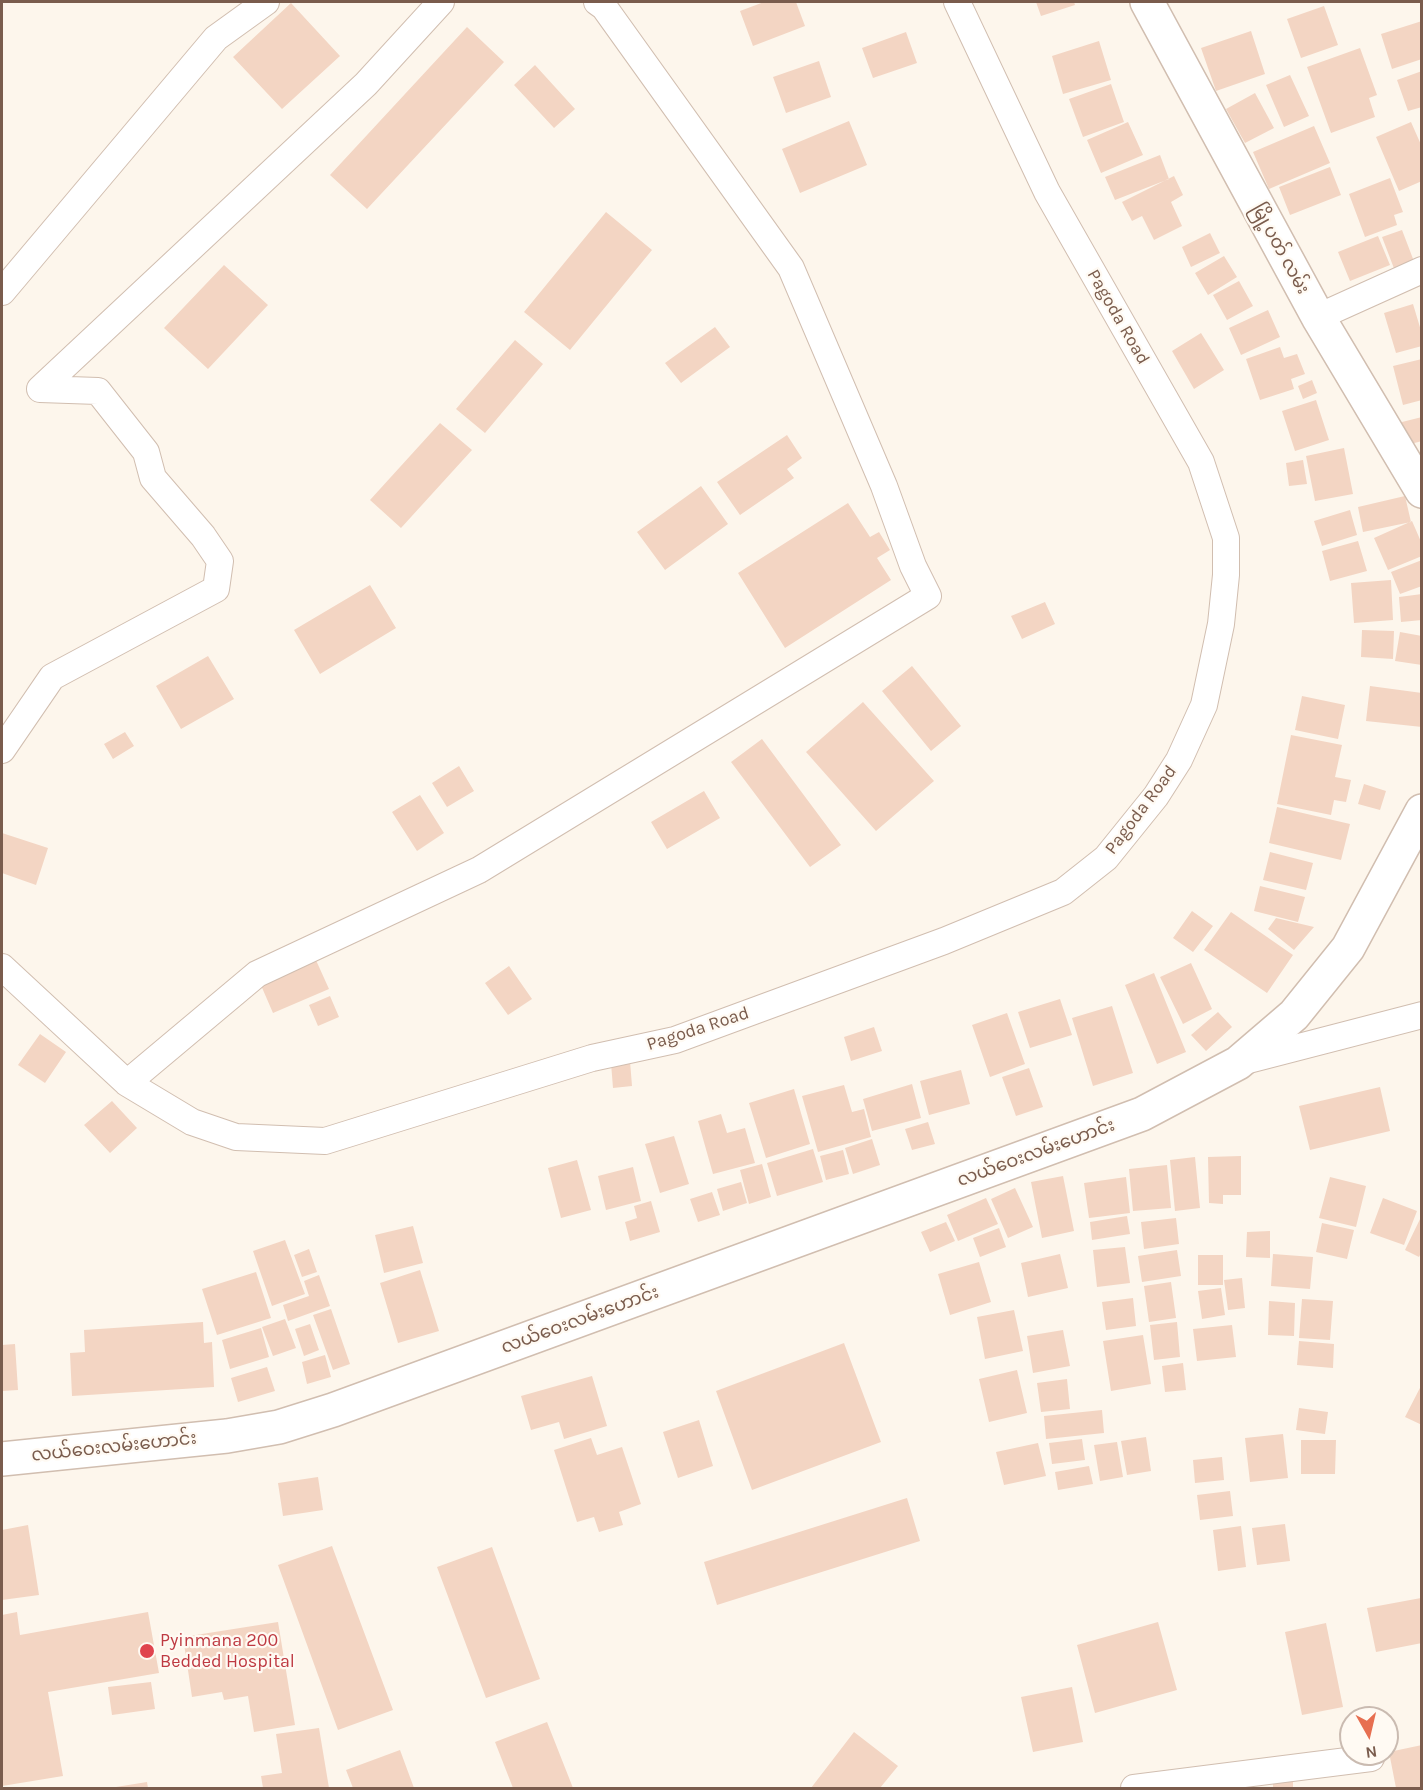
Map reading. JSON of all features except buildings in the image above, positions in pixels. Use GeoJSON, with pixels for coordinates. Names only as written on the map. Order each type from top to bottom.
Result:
{"type":"FeatureCollection","features":[{"type":"Feature","properties":{"kind":"street"},"geometry":{"type":"LineString","coordinates":[[2,292],[216,38],[266,2]]}},
{"type":"Feature","properties":{"kind":"street"},"geometry":{"type":"LineString","coordinates":[[2,750],[52,677],[216,589],[220,561],[203,536],[153,478],[146,452],[98,391],[40,390],[366,84],[441,2]]}},
{"type":"Feature","properties":{"kind":"street"},"geometry":{"type":"LineString","coordinates":[[128,1083],[257,974],[479,870],[928,596],[913,566],[884,486],[792,268],[604,6],[597,2]]}},
{"type":"Feature","properties":{"kind":"street","name":"Pagoda Road"},"geometry":{"type":"LineString","coordinates":[[2,967],[128,1083],[192,1122],[236,1137],[325,1141],[592,1058],[675,1040],[944,941],[1063,892],[1106,858],[1156,796],[1179,760],[1204,705],[1221,624],[1226,575],[1226,538],[1201,462],[1047,192],[957,2]]}},
{"type":"Feature","properties":{"kind":"street","name":"မြို့ပတ် လမ်း"},"geometry":{"type":"LineString","coordinates":[[1147,2],[1318,317],[1422,491]]}},
{"type":"Feature","properties":{"kind":"street"},"geometry":{"type":"LineString","coordinates":[[1318,317],[1422,270]]}},
{"type":"Feature","properties":{"kind":"street","name":"လယ်ဝေးလမ်းဟောင်း"},"geometry":{"type":"LineString","coordinates":[[2,1459],[227,1436],[279,1427],[355,1402],[1142,1114],[1238,1063],[1294,1015],[1348,948],[1422,811]]}},
{"type":"Feature","properties":{"kind":"street"},"geometry":{"type":"LineString","coordinates":[[1238,1063],[1422,1015]]}},
{"type":"Feature","properties":{"kind":"street"},"geometry":{"type":"LineString","coordinates":[[1134,1788],[1339,1762]]}},
{"type":"Feature","properties":{"kind":"place","name":"Pyinmana 200 Bedded Hospital"},"geometry":{"type":"Point","coordinates":[147,1651]}}]}
